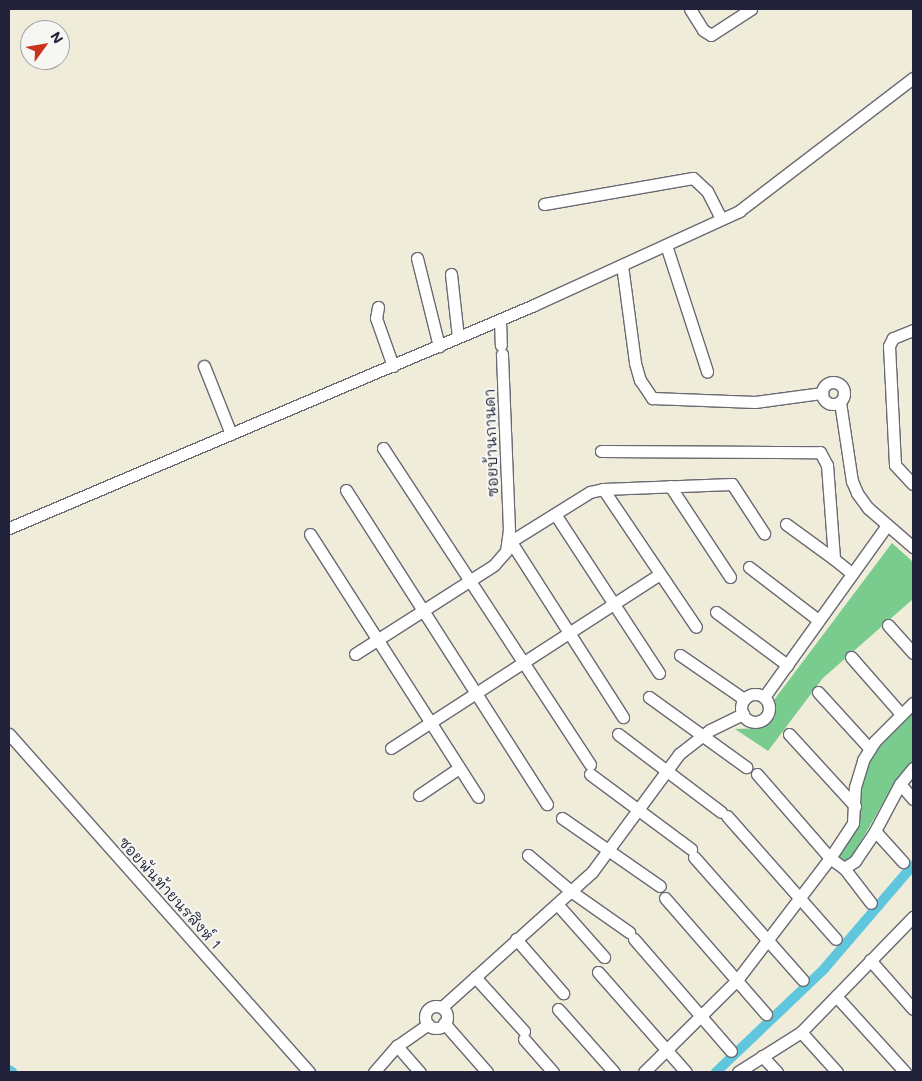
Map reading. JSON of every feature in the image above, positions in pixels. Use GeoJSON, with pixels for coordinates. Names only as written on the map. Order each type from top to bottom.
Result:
{"type":"FeatureCollection","features":[{"type":"Feature","properties":{"kind":"street"},"geometry":{"type":"LineString","coordinates":[[690,9],[703,30],[711,35],[751,9]]}},
{"type":"Feature","properties":{"kind":"street"},"geometry":{"type":"LineString","coordinates":[[9,528],[500,320],[721,219],[770,190],[913,78]]}},
{"type":"Feature","properties":{"kind":"street"},"geometry":{"type":"LineString","coordinates":[[544,204],[693,178],[707,191],[721,219]]}},
{"type":"Feature","properties":{"kind":"street"},"geometry":{"type":"LineString","coordinates":[[666,245],[708,371]]}},
{"type":"Feature","properties":{"kind":"street"},"geometry":{"type":"LineString","coordinates":[[417,258],[439,346]]}},
{"type":"Feature","properties":{"kind":"street"},"geometry":{"type":"LineString","coordinates":[[622,265],[635,362],[640,380],[652,398],[755,402],[822,393]]}},
{"type":"Feature","properties":{"kind":"street"},"geometry":{"type":"LineString","coordinates":[[451,274],[458,337]]}},
{"type":"Feature","properties":{"kind":"street"},"geometry":{"type":"LineString","coordinates":[[378,307],[376,318],[394,366]]}},
{"type":"Feature","properties":{"kind":"street","name":"ซอยบ้านกานดา"},"geometry":{"type":"LineString","coordinates":[[500,320],[510,542]]}},
{"type":"Feature","properties":{"kind":"street"},"geometry":{"type":"LineString","coordinates":[[913,330],[893,338],[889,346],[895,465],[913,484]]}},
{"type":"Feature","properties":{"kind":"street"},"geometry":{"type":"LineString","coordinates":[[204,366],[231,434]]}},
{"type":"Feature","properties":{"kind":"street"},"geometry":{"type":"LineString","coordinates":[[822,393],[826,384],[839,384],[844,393],[840,402],[852,481],[860,499],[913,547]]}},
{"type":"Feature","properties":{"kind":"street"},"geometry":{"type":"LineString","coordinates":[[822,393],[828,403],[840,402]]}},
{"type":"Feature","properties":{"kind":"street"},"geometry":{"type":"LineString","coordinates":[[383,448],[590,769],[637,810],[693,853],[803,980]]}},
{"type":"Feature","properties":{"kind":"street"},"geometry":{"type":"LineString","coordinates":[[601,451],[820,452],[827,465],[834,559]]}},
{"type":"Feature","properties":{"kind":"street"},"geometry":{"type":"LineString","coordinates":[[355,654],[499,562],[510,542],[590,492],[603,489],[732,484],[764,533]]}},
{"type":"Feature","properties":{"kind":"street"},"geometry":{"type":"LineString","coordinates":[[670,486],[730,577]]}},
{"type":"Feature","properties":{"kind":"street"},"geometry":{"type":"LineString","coordinates":[[603,489],[696,627]]}},
{"type":"Feature","properties":{"kind":"street"},"geometry":{"type":"LineString","coordinates":[[346,490],[547,804]]}},
{"type":"Feature","properties":{"kind":"street"},"geometry":{"type":"LineString","coordinates":[[556,514],[659,673]]}},
{"type":"Feature","properties":{"kind":"street"},"geometry":{"type":"LineString","coordinates":[[786,524],[851,573]]}},
{"type":"Feature","properties":{"kind":"street"},"geometry":{"type":"LineString","coordinates":[[764,697],[887,525]]}},
{"type":"Feature","properties":{"kind":"street"},"geometry":{"type":"LineString","coordinates":[[310,534],[478,797]]}},
{"type":"Feature","properties":{"kind":"street"},"geometry":{"type":"LineString","coordinates":[[510,542],[623,717]]}},
{"type":"Feature","properties":{"kind":"street"},"geometry":{"type":"LineString","coordinates":[[749,567],[818,620]]}},
{"type":"Feature","properties":{"kind":"street"},"geometry":{"type":"LineString","coordinates":[[392,748],[429,722],[660,574]]}},
{"type":"Feature","properties":{"kind":"street"},"geometry":{"type":"LineString","coordinates":[[716,612],[786,665]]}},
{"type":"Feature","properties":{"kind":"street"},"geometry":{"type":"LineString","coordinates":[[888,625],[913,653]]}},
{"type":"Feature","properties":{"kind":"street"},"geometry":{"type":"LineString","coordinates":[[680,655],[744,699]]}},
{"type":"Feature","properties":{"kind":"street"},"geometry":{"type":"LineString","coordinates":[[851,657],[902,714]]}},
{"type":"Feature","properties":{"kind":"street"},"geometry":{"type":"LineString","coordinates":[[818,692],[870,749]]}},
{"type":"Feature","properties":{"kind":"street"},"geometry":{"type":"LineString","coordinates":[[743,714],[751,721],[766,717],[769,707],[764,697],[754,694],[744,699]]}},
{"type":"Feature","properties":{"kind":"street"},"geometry":{"type":"LineString","coordinates":[[649,697],[746,767]]}},
{"type":"Feature","properties":{"kind":"street"},"geometry":{"type":"LineString","coordinates":[[743,714],[744,699]]}},
{"type":"Feature","properties":{"kind":"street"},"geometry":{"type":"LineString","coordinates":[[644,1072],[702,1017],[737,980],[830,858],[853,823],[858,773],[870,749],[913,704]]}},
{"type":"Feature","properties":{"kind":"street"},"geometry":{"type":"LineString","coordinates":[[428,1024],[428,1010],[442,1007],[516,938],[572,892],[608,850],[665,771],[702,735],[743,714]]}},
{"type":"Feature","properties":{"kind":"street","name":"ซอยพันท้ายนรสิงห์ 1"},"geometry":{"type":"LineString","coordinates":[[9,734],[309,1072]]}},
{"type":"Feature","properties":{"kind":"street"},"geometry":{"type":"LineString","coordinates":[[618,734],[724,814],[836,939]]}},
{"type":"Feature","properties":{"kind":"street"},"geometry":{"type":"LineString","coordinates":[[789,734],[856,806]]}},
{"type":"Feature","properties":{"kind":"street"},"geometry":{"type":"LineString","coordinates":[[419,795],[459,768]]}},
{"type":"Feature","properties":{"kind":"street"},"geometry":{"type":"LineString","coordinates":[[844,868],[855,861],[875,831],[900,784],[913,768]]}},
{"type":"Feature","properties":{"kind":"street"},"geometry":{"type":"LineString","coordinates":[[757,774],[830,858],[844,868],[871,902]]}},
{"type":"Feature","properties":{"kind":"street"},"geometry":{"type":"LineString","coordinates":[[900,784],[913,799]]}},
{"type":"Feature","properties":{"kind":"street"},"geometry":{"type":"LineString","coordinates":[[562,818],[660,886]]}},
{"type":"Feature","properties":{"kind":"street"},"geometry":{"type":"LineString","coordinates":[[875,831],[903,862]]}},
{"type":"Feature","properties":{"kind":"street"},"geometry":{"type":"LineString","coordinates":[[528,855],[572,892],[631,935],[731,1051]]}},
{"type":"Feature","properties":{"kind":"street"},"geometry":{"type":"LineString","coordinates":[[665,898],[766,1014]]}},
{"type":"Feature","properties":{"kind":"street"},"geometry":{"type":"LineString","coordinates":[[557,904],[604,957]]}},
{"type":"Feature","properties":{"kind":"street"},"geometry":{"type":"LineString","coordinates":[[738,1072],[801,1032],[870,960],[911,924]]}},
{"type":"Feature","properties":{"kind":"street"},"geometry":{"type":"LineString","coordinates":[[516,938],[563,993]]}},
{"type":"Feature","properties":{"kind":"street"},"geometry":{"type":"LineString","coordinates":[[870,960],[913,1009]]}},
{"type":"Feature","properties":{"kind":"street"},"geometry":{"type":"LineString","coordinates":[[598,972],[686,1072]]}},
{"type":"Feature","properties":{"kind":"street"},"geometry":{"type":"LineString","coordinates":[[474,977],[553,1072]]}},
{"type":"Feature","properties":{"kind":"street"},"geometry":{"type":"LineString","coordinates":[[836,996],[905,1072]]}},
{"type":"Feature","properties":{"kind":"street"},"geometry":{"type":"LineString","coordinates":[[428,1024],[438,1027],[444,1024],[447,1016],[442,1007]]}},
{"type":"Feature","properties":{"kind":"street"},"geometry":{"type":"LineString","coordinates":[[558,1009],[614,1072]]}},
{"type":"Feature","properties":{"kind":"street"},"geometry":{"type":"LineString","coordinates":[[374,1072],[397,1046],[428,1024]]}},
{"type":"Feature","properties":{"kind":"street"},"geometry":{"type":"LineString","coordinates":[[444,1024],[487,1072]]}},
{"type":"Feature","properties":{"kind":"street"},"geometry":{"type":"LineString","coordinates":[[801,1032],[837,1072]]}},
{"type":"Feature","properties":{"kind":"street"},"geometry":{"type":"LineString","coordinates":[[397,1046],[420,1072]]}},
{"type":"Feature","properties":{"kind":"street"},"geometry":{"type":"LineString","coordinates":[[762,1056],[778,1072]]}},
{"type":"Feature","properties":{"kind":"green space"},"geometry":{"type":"Polygon","coordinates":[[[892,543],[913,562],[913,599],[823,678],[768,751],[735,729],[763,728],[775,717],[774,700],[892,543]]]}},
{"type":"Feature","properties":{"kind":"green space"},"geometry":{"type":"Polygon","coordinates":[[[913,711],[913,761],[892,787],[852,857],[844,863],[834,857],[860,819],[862,779],[872,752],[913,711]]]}},
{"type":"Feature","properties":{"kind":"waterway"},"geometry":{"type":"LineString","coordinates":[[716,1072],[824,969],[913,865]]}}]}
